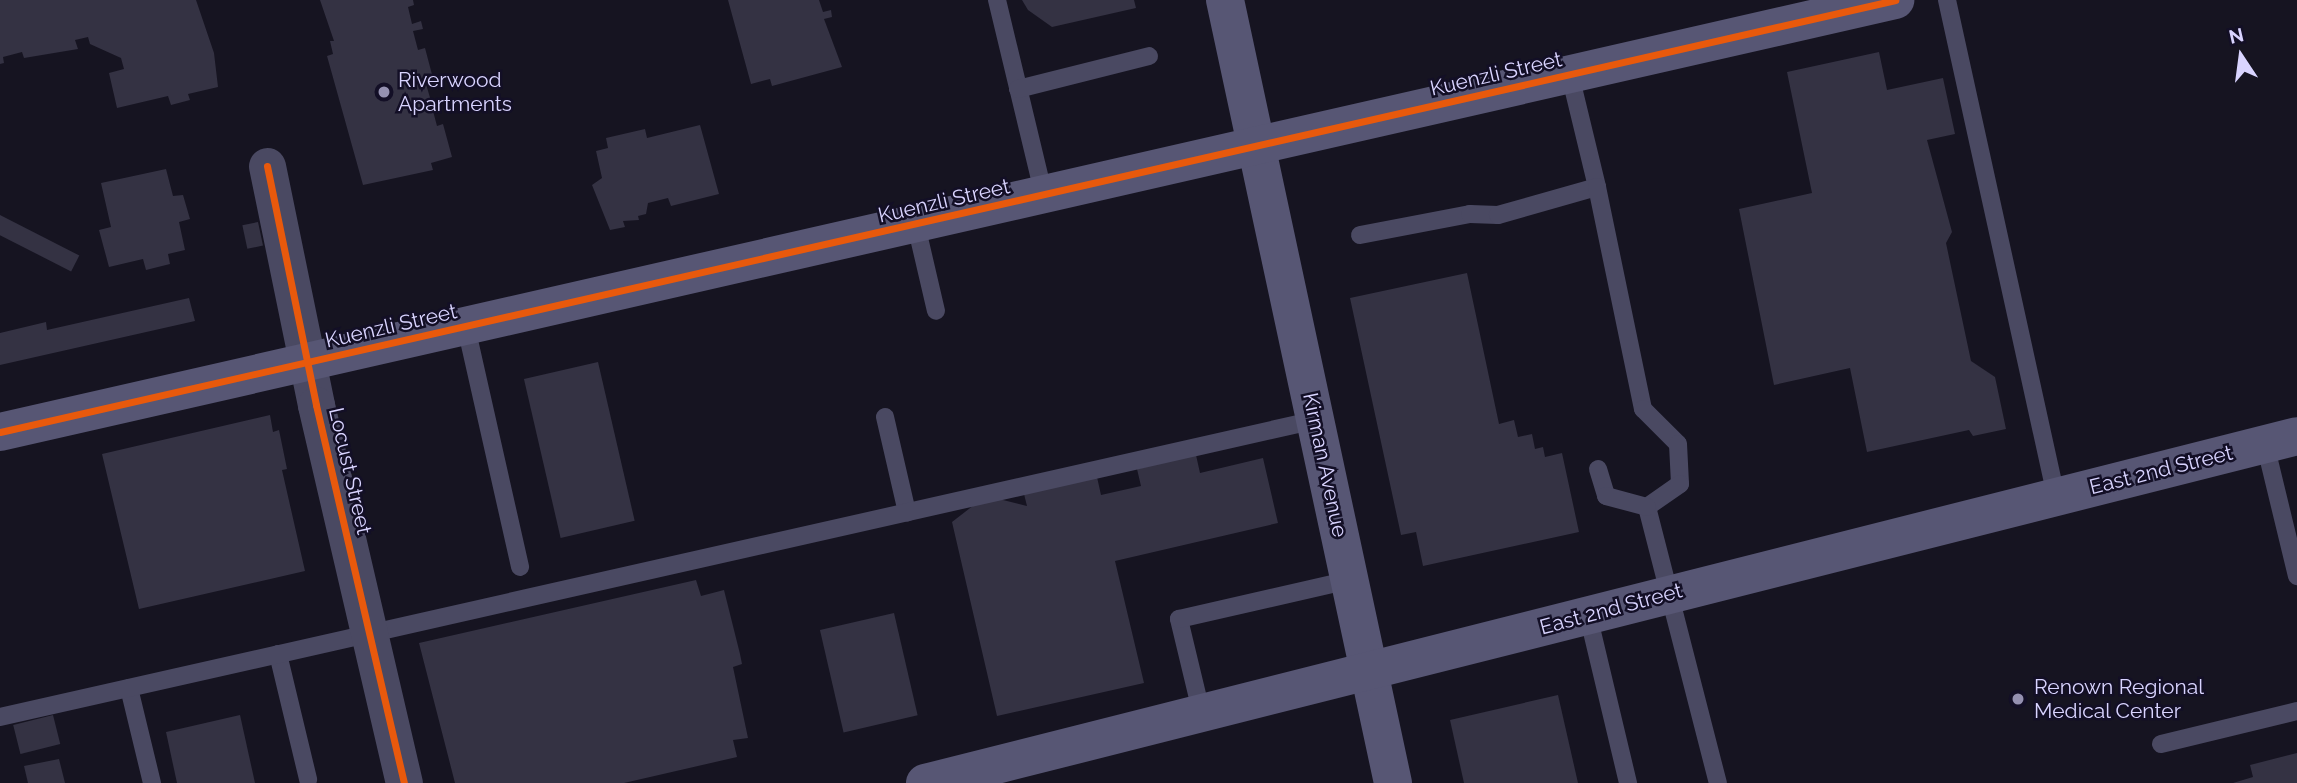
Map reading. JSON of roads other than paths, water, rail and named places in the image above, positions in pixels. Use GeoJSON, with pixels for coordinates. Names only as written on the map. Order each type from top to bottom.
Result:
{"type":"FeatureCollection","features":[{"type":"Feature","properties":{"kind":"main road","name":"Kirman Avenue"},"geometry":{"type":"LineString","coordinates":[[1225,0],[1393,783]]}},
{"type":"Feature","properties":{"kind":"main road","name":"Kuenzli Street"},"geometry":{"type":"LineString","coordinates":[[0,432],[1895,0]]}},
{"type":"Feature","properties":{"kind":"main road","name":"East 2nd Street"},"geometry":{"type":"LineString","coordinates":[[925,783],[1368,674],[1670,592],[2281,440]]}},
{"type":"Feature","properties":{"kind":"street","name":"Locust Street"},"geometry":{"type":"LineString","coordinates":[[267,166],[307,363],[404,783]]}},
{"type":"Feature","properties":{"kind":"lane"},"geometry":{"type":"LineString","coordinates":[[997,0],[1044,196]]}},
{"type":"Feature","properties":{"kind":"lane"},"geometry":{"type":"LineString","coordinates":[[1947,0],[2056,496]]}},
{"type":"Feature","properties":{"kind":"lane"},"geometry":{"type":"LineString","coordinates":[[1018,89],[1149,56]]}},
{"type":"Feature","properties":{"kind":"lane"},"geometry":{"type":"LineString","coordinates":[[1570,75],[1597,187],[1643,409],[1678,444],[1680,484],[1647,507],[1606,496],[1598,469]]}},
{"type":"Feature","properties":{"kind":"lane"},"geometry":{"type":"LineString","coordinates":[[1360,235],[1470,214],[1499,215],[1597,187]]}},
{"type":"Feature","properties":{"kind":"lane"},"geometry":{"type":"LineString","coordinates":[[916,225],[936,311]]}},
{"type":"Feature","properties":{"kind":"lane"},"geometry":{"type":"LineString","coordinates":[[466,327],[520,567]]}},
{"type":"Feature","properties":{"kind":"lane"},"geometry":{"type":"LineString","coordinates":[[885,416],[906,512]]}},
{"type":"Feature","properties":{"kind":"lane"},"geometry":{"type":"LineString","coordinates":[[0,718],[1316,421]]}},
{"type":"Feature","properties":{"kind":"lane"},"geometry":{"type":"LineString","coordinates":[[2281,440],[2297,576]]}},
{"type":"Feature","properties":{"kind":"lane"},"geometry":{"type":"LineString","coordinates":[[1647,507],[1718,783]]}},
{"type":"Feature","properties":{"kind":"lane"},"geometry":{"type":"LineString","coordinates":[[1202,715],[1179,619],[1349,580]]}},
{"type":"Feature","properties":{"kind":"lane"},"geometry":{"type":"LineString","coordinates":[[1588,615],[1628,783]]}},
{"type":"Feature","properties":{"kind":"lane"},"geometry":{"type":"LineString","coordinates":[[278,654],[308,779]]}},
{"type":"Feature","properties":{"kind":"lane"},"geometry":{"type":"LineString","coordinates":[[129,688],[152,783]]}},
{"type":"Feature","properties":{"kind":"lane"},"geometry":{"type":"LineString","coordinates":[[2161,744],[2297,711]]}},
{"type":"Feature","properties":{"kind":"place","name":"Riverwood Apartments"},"geometry":{"type":"Point","coordinates":[384,92]}},
{"type":"Feature","properties":{"kind":"place","name":"Renown Regional Medical Center"},"geometry":{"type":"Point","coordinates":[2018,699]}}]}
